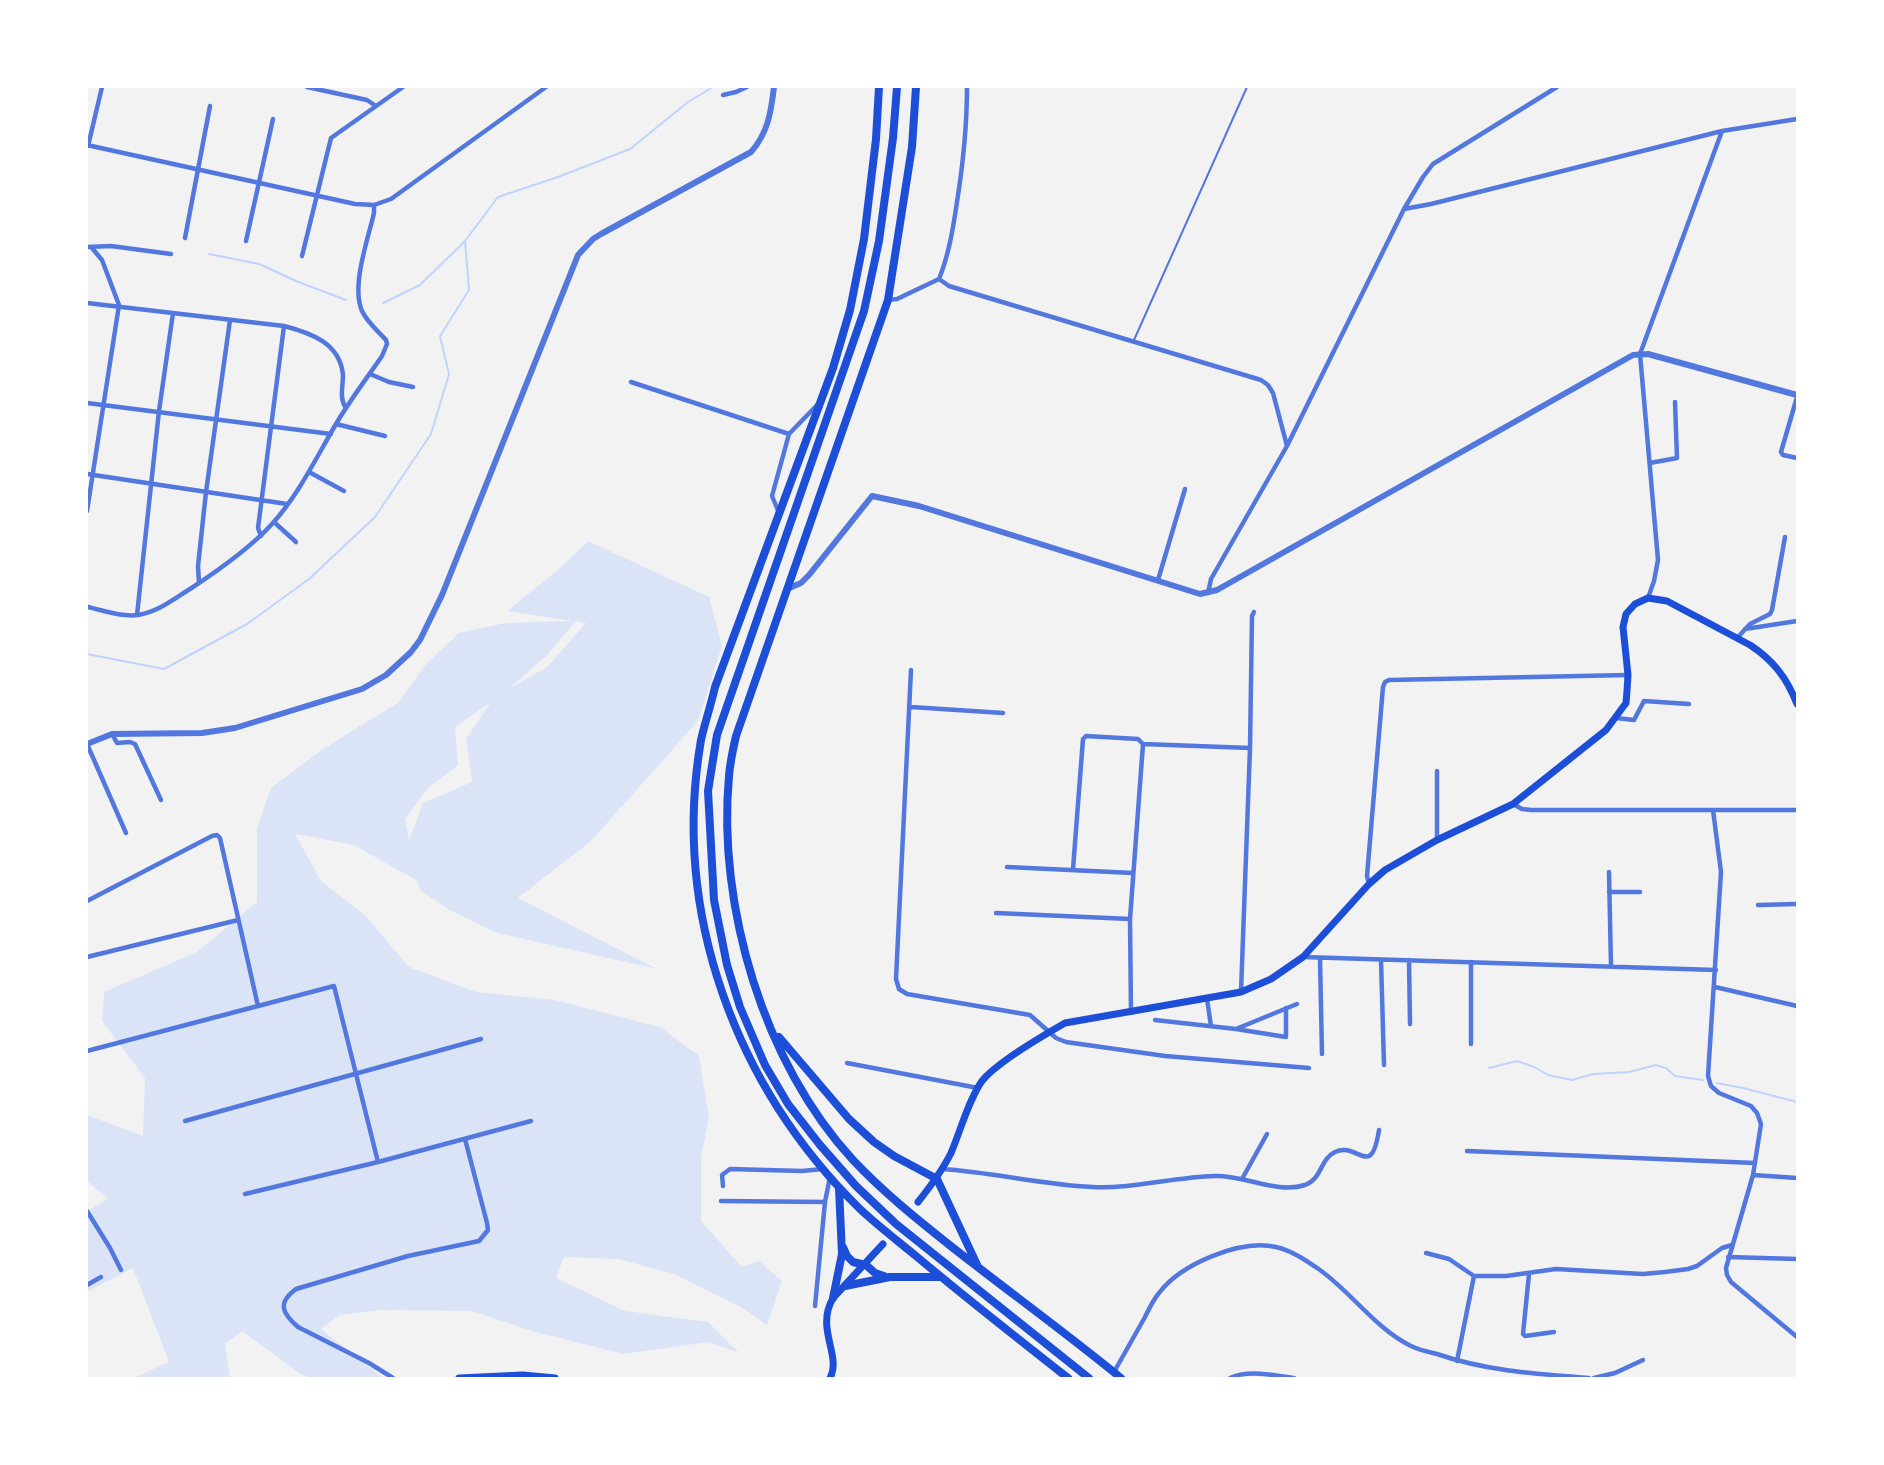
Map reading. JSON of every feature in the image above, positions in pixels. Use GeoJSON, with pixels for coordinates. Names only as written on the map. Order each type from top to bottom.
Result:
{"type":"FeatureCollection","features":[{"type":"Feature","properties":{"kind":"main road"},"geometry":{"type":"LineString","coordinates":[[879,87],[876,139],[864,239],[850,310],[821,401],[715,687],[702,738],[696,782],[695,862],[700,906],[725,1004],[741,1041],[765,1088],[786,1121],[823,1169],[862,1211],[1068,1378]]}},
{"type":"Feature","properties":{"kind":"main road"},"geometry":{"type":"LineString","coordinates":[[897,87],[893,138],[879,241],[864,311],[717,735],[708,791],[714,900],[727,965],[740,1007],[765,1065],[788,1104],[807,1129],[856,1186],[895,1223],[1089,1378]]}},
{"type":"Feature","properties":{"kind":"main road"},"geometry":{"type":"LineString","coordinates":[[916,87],[912,147],[888,300],[736,736],[729,776],[730,867],[736,909],[743,948],[772,1029],[804,1095],[824,1124],[852,1158],[906,1210],[1121,1378]]}},
{"type":"Feature","properties":{"kind":"main road"},"geometry":{"type":"LineString","coordinates":[[918,1202],[937,1179],[978,1088],[987,1076],[1049,1032],[1065,1023],[1079,1020],[1131,1013],[1242,992],[1271,979],[1303,957],[1369,884],[1397,862],[1513,804],[1594,741],[1616,718],[1626,703],[1628,675],[1623,621],[1629,609],[1640,600],[1648,598],[1667,600],[1738,637],[1762,653],[1780,670],[1797,704]]}},
{"type":"Feature","properties":{"kind":"main road"},"geometry":{"type":"LineString","coordinates":[[772,1029],[849,1119],[874,1142],[894,1156],[937,1179],[979,1268]]}},
{"type":"Feature","properties":{"kind":"main road"},"geometry":{"type":"LineString","coordinates":[[839,1188],[843,1249],[853,1262],[866,1265],[874,1273],[890,1277]]}},
{"type":"Feature","properties":{"kind":"main road"},"geometry":{"type":"LineString","coordinates":[[830,1378],[834,1367],[827,1336],[827,1314],[840,1269],[842,1239]]}},
{"type":"Feature","properties":{"kind":"main road"},"geometry":{"type":"LineString","coordinates":[[833,1298],[884,1244]]}},
{"type":"Feature","properties":{"kind":"main road"},"geometry":{"type":"LineString","coordinates":[[845,1286],[890,1277],[942,1277]]}},
{"type":"Feature","properties":{"kind":"main road"},"geometry":{"type":"LineString","coordinates":[[459,1378],[523,1375],[555,1378]]}},
{"type":"Feature","properties":{"kind":"street"},"geometry":{"type":"LineString","coordinates":[[102,87],[88,145],[355,204],[374,205],[391,199],[546,87]]}},
{"type":"Feature","properties":{"kind":"street"},"geometry":{"type":"LineString","coordinates":[[307,87],[367,100],[376,106]]}},
{"type":"Feature","properties":{"kind":"street"},"geometry":{"type":"LineString","coordinates":[[302,256],[331,138],[403,87]]}},
{"type":"Feature","properties":{"kind":"street"},"geometry":{"type":"LineString","coordinates":[[723,95],[736,93],[747,87]]}},
{"type":"Feature","properties":{"kind":"street"},"geometry":{"type":"LineString","coordinates":[[126,833],[87,744],[112,734],[202,733],[235,728],[362,689],[386,675],[411,652],[420,640],[442,595],[578,255],[585,246],[601,234],[751,152],[762,137],[770,118],[774,87]]}},
{"type":"Feature","properties":{"kind":"street"},"geometry":{"type":"LineString","coordinates":[[888,300],[897,299],[939,279],[951,237],[961,175],[967,87]]}},
{"type":"Feature","properties":{"kind":"street"},"geometry":{"type":"LineString","coordinates":[[1208,593],[1211,579],[1287,446],[1404,209],[1423,177],[1433,164],[1557,87]]}},
{"type":"Feature","properties":{"kind":"street"},"geometry":{"type":"LineString","coordinates":[[185,237],[210,106]]}},
{"type":"Feature","properties":{"kind":"street"},"geometry":{"type":"LineString","coordinates":[[246,241],[273,119]]}},
{"type":"Feature","properties":{"kind":"street"},"geometry":{"type":"LineString","coordinates":[[1404,209],[1722,131],[1797,119]]}},
{"type":"Feature","properties":{"kind":"street"},"geometry":{"type":"LineString","coordinates":[[1648,598],[1658,560],[1640,354],[1722,131]]}},
{"type":"Feature","properties":{"kind":"street"},"geometry":{"type":"LineString","coordinates":[[88,606],[117,614],[137,615],[163,606],[199,583],[261,536],[287,504],[387,344],[362,312],[358,298],[358,284],[374,205]]}},
{"type":"Feature","properties":{"kind":"street"},"geometry":{"type":"LineString","coordinates":[[89,248],[111,246],[171,254]]}},
{"type":"Feature","properties":{"kind":"street"},"geometry":{"type":"LineString","coordinates":[[87,511],[90,474],[104,405],[119,305],[102,260],[89,248]]}},
{"type":"Feature","properties":{"kind":"street"},"geometry":{"type":"LineString","coordinates":[[939,279],[949,286],[1261,380],[1273,393],[1287,446]]}},
{"type":"Feature","properties":{"kind":"street"},"geometry":{"type":"LineString","coordinates":[[87,303],[284,326],[317,337],[329,345],[335,353],[343,374],[342,402],[346,408]]}},
{"type":"Feature","properties":{"kind":"street"},"geometry":{"type":"LineString","coordinates":[[137,615],[153,484],[159,411],[173,313]]}},
{"type":"Feature","properties":{"kind":"street"},"geometry":{"type":"LineString","coordinates":[[199,583],[198,566],[206,492],[230,320]]}},
{"type":"Feature","properties":{"kind":"street"},"geometry":{"type":"LineString","coordinates":[[261,536],[258,528],[284,326]]}},
{"type":"Feature","properties":{"kind":"street"},"geometry":{"type":"LineString","coordinates":[[785,590],[801,583],[809,575],[872,496],[919,506],[1200,594],[1208,593],[1217,590],[1615,363],[1640,354],[1648,354],[1797,396],[1781,452],[1797,458]]}},
{"type":"Feature","properties":{"kind":"street"},"geometry":{"type":"LineString","coordinates":[[369,374],[389,382],[413,387]]}},
{"type":"Feature","properties":{"kind":"street"},"geometry":{"type":"LineString","coordinates":[[631,382],[789,434]]}},
{"type":"Feature","properties":{"kind":"street"},"geometry":{"type":"LineString","coordinates":[[779,513],[772,496],[789,434],[821,401]]}},
{"type":"Feature","properties":{"kind":"street"},"geometry":{"type":"LineString","coordinates":[[1650,463],[1677,458],[1675,402]]}},
{"type":"Feature","properties":{"kind":"street"},"geometry":{"type":"LineString","coordinates":[[87,403],[331,434]]}},
{"type":"Feature","properties":{"kind":"street"},"geometry":{"type":"LineString","coordinates":[[336,424],[385,436]]}},
{"type":"Feature","properties":{"kind":"street"},"geometry":{"type":"LineString","coordinates":[[309,472],[344,491]]}},
{"type":"Feature","properties":{"kind":"street"},"geometry":{"type":"LineString","coordinates":[[90,474],[287,504]]}},
{"type":"Feature","properties":{"kind":"street"},"geometry":{"type":"LineString","coordinates":[[1158,580],[1185,489]]}},
{"type":"Feature","properties":{"kind":"street"},"geometry":{"type":"LineString","coordinates":[[274,522],[296,542]]}},
{"type":"Feature","properties":{"kind":"street"},"geometry":{"type":"LineString","coordinates":[[1738,637],[1755,620],[1770,614],[1772,610],[1785,537]]}},
{"type":"Feature","properties":{"kind":"street"},"geometry":{"type":"LineString","coordinates":[[1242,992],[1252,616],[1254,612]]}},
{"type":"Feature","properties":{"kind":"street"},"geometry":{"type":"LineString","coordinates":[[1745,629],[1797,621]]}},
{"type":"Feature","properties":{"kind":"street"},"geometry":{"type":"LineString","coordinates":[[911,670],[896,979],[899,989],[907,994],[1030,1015],[1056,1038],[1066,1042],[1166,1056],[1309,1068]]}},
{"type":"Feature","properties":{"kind":"street"},"geometry":{"type":"LineString","coordinates":[[1369,884],[1366,876],[1385,682],[1389,680],[1628,675]]}},
{"type":"Feature","properties":{"kind":"street"},"geometry":{"type":"LineString","coordinates":[[1616,718],[1634,720],[1644,701],[1689,704]]}},
{"type":"Feature","properties":{"kind":"street"},"geometry":{"type":"LineString","coordinates":[[911,707],[1004,713]]}},
{"type":"Feature","properties":{"kind":"street"},"geometry":{"type":"LineString","coordinates":[[112,734],[117,743],[135,744],[161,800]]}},
{"type":"Feature","properties":{"kind":"street"},"geometry":{"type":"LineString","coordinates":[[1073,869],[1083,739],[1089,735],[1138,739],[1143,744],[1250,748]]}},
{"type":"Feature","properties":{"kind":"street"},"geometry":{"type":"LineString","coordinates":[[1131,1013],[1130,919],[1143,744]]}},
{"type":"Feature","properties":{"kind":"street"},"geometry":{"type":"LineString","coordinates":[[1437,771],[1437,840]]}},
{"type":"Feature","properties":{"kind":"street"},"geometry":{"type":"LineString","coordinates":[[1513,804],[1522,809],[1531,810],[1797,810]]}},
{"type":"Feature","properties":{"kind":"street"},"geometry":{"type":"LineString","coordinates":[[1713,810],[1721,872],[1708,1076],[1712,1086],[1719,1093],[1750,1106],[1757,1113],[1761,1124],[1753,1175],[1731,1245],[1726,1275],[1731,1282],[1797,1337]]}},
{"type":"Feature","properties":{"kind":"street"},"geometry":{"type":"LineString","coordinates":[[87,901],[217,835],[220,838],[258,1006]]}},
{"type":"Feature","properties":{"kind":"street"},"geometry":{"type":"LineString","coordinates":[[1007,867],[1133,873]]}},
{"type":"Feature","properties":{"kind":"street"},"geometry":{"type":"LineString","coordinates":[[1609,872],[1611,966]]}},
{"type":"Feature","properties":{"kind":"street"},"geometry":{"type":"LineString","coordinates":[[1609,892],[1640,892]]}},
{"type":"Feature","properties":{"kind":"street"},"geometry":{"type":"LineString","coordinates":[[1758,905],[1797,904]]}},
{"type":"Feature","properties":{"kind":"street"},"geometry":{"type":"LineString","coordinates":[[996,913],[1130,919]]}},
{"type":"Feature","properties":{"kind":"street"},"geometry":{"type":"LineString","coordinates":[[87,957],[238,920]]}},
{"type":"Feature","properties":{"kind":"street"},"geometry":{"type":"LineString","coordinates":[[1303,957],[1716,970]]}},
{"type":"Feature","properties":{"kind":"street"},"geometry":{"type":"LineString","coordinates":[[1320,958],[1322,1054]]}},
{"type":"Feature","properties":{"kind":"street"},"geometry":{"type":"LineString","coordinates":[[1381,960],[1384,1065]]}},
{"type":"Feature","properties":{"kind":"street"},"geometry":{"type":"LineString","coordinates":[[1409,960],[1410,1024]]}},
{"type":"Feature","properties":{"kind":"street"},"geometry":{"type":"LineString","coordinates":[[1471,1044],[1472,962]]}},
{"type":"Feature","properties":{"kind":"street"},"geometry":{"type":"LineString","coordinates":[[87,1051],[334,986],[378,1162]]}},
{"type":"Feature","properties":{"kind":"street"},"geometry":{"type":"LineString","coordinates":[[1715,987],[1797,1005]]}},
{"type":"Feature","properties":{"kind":"street"},"geometry":{"type":"LineString","coordinates":[[1208,999],[1211,1026]]}},
{"type":"Feature","properties":{"kind":"street"},"geometry":{"type":"LineString","coordinates":[[1236,1029],[1297,1004]]}},
{"type":"Feature","properties":{"kind":"street"},"geometry":{"type":"LineString","coordinates":[[1155,1020],[1286,1037],[1286,1008]]}},
{"type":"Feature","properties":{"kind":"street"},"geometry":{"type":"LineString","coordinates":[[185,1121],[481,1039]]}},
{"type":"Feature","properties":{"kind":"street"},"geometry":{"type":"LineString","coordinates":[[847,1063],[978,1088]]}},
{"type":"Feature","properties":{"kind":"street"},"geometry":{"type":"LineString","coordinates":[[245,1194],[378,1162],[531,1121]]}},
{"type":"Feature","properties":{"kind":"street"},"geometry":{"type":"LineString","coordinates":[[942,1169],[1090,1187],[1124,1187],[1216,1176],[1278,1187],[1305,1185],[1314,1180],[1326,1160],[1335,1152],[1340,1150],[1365,1156],[1371,1155],[1375,1151],[1379,1130]]}},
{"type":"Feature","properties":{"kind":"street"},"geometry":{"type":"LineString","coordinates":[[1242,1179],[1267,1134]]}},
{"type":"Feature","properties":{"kind":"street"},"geometry":{"type":"LineString","coordinates":[[393,1378],[369,1363],[298,1327],[288,1318],[283,1307],[285,1296],[296,1288],[408,1256],[479,1241],[488,1230],[465,1139]]}},
{"type":"Feature","properties":{"kind":"street"},"geometry":{"type":"LineString","coordinates":[[1467,1151],[1755,1163]]}},
{"type":"Feature","properties":{"kind":"street"},"geometry":{"type":"LineString","coordinates":[[723,1186],[722,1175],[730,1169],[802,1171],[823,1169]]}},
{"type":"Feature","properties":{"kind":"street"},"geometry":{"type":"LineString","coordinates":[[1753,1175],[1797,1178]]}},
{"type":"Feature","properties":{"kind":"street"},"geometry":{"type":"LineString","coordinates":[[816,1306],[825,1202],[830,1177]]}},
{"type":"Feature","properties":{"kind":"street"},"geometry":{"type":"LineString","coordinates":[[721,1201],[825,1202]]}},
{"type":"Feature","properties":{"kind":"street"},"geometry":{"type":"LineString","coordinates":[[87,1211],[121,1270]]}},
{"type":"Feature","properties":{"kind":"street"},"geometry":{"type":"LineString","coordinates":[[1426,1253],[1449,1259],[1474,1276],[1529,1274],[1556,1269],[1642,1274],[1688,1269],[1731,1245]]}},
{"type":"Feature","properties":{"kind":"street"},"geometry":{"type":"LineString","coordinates":[[1114,1372],[1158,1294],[1172,1279],[1184,1269],[1207,1258],[1257,1246],[1276,1247],[1296,1254],[1322,1272],[1381,1326],[1411,1346],[1458,1361],[1514,1373],[1589,1378]]}},
{"type":"Feature","properties":{"kind":"street"},"geometry":{"type":"LineString","coordinates":[[1728,1257],[1797,1259]]}},
{"type":"Feature","properties":{"kind":"street"},"geometry":{"type":"LineString","coordinates":[[1529,1274],[1522,1334],[1525,1336],[1554,1332]]}},
{"type":"Feature","properties":{"kind":"street"},"geometry":{"type":"LineString","coordinates":[[1458,1361],[1474,1276]]}},
{"type":"Feature","properties":{"kind":"street"},"geometry":{"type":"LineString","coordinates":[[87,1285],[101,1277]]}},
{"type":"Feature","properties":{"kind":"street"},"geometry":{"type":"LineString","coordinates":[[1594,1378],[1615,1373],[1643,1360]]}},
{"type":"Feature","properties":{"kind":"street"},"geometry":{"type":"LineString","coordinates":[[1514,1373],[1517,1378]]}},
{"type":"Feature","properties":{"kind":"street"},"geometry":{"type":"LineString","coordinates":[[1230,1378],[1256,1374],[1294,1378]]}},
{"type":"Feature","properties":{"kind":"lane"},"geometry":{"type":"LineString","coordinates":[[1134,340],[1247,87]]}},
{"type":"Feature","properties":{"kind":"shaded area"},"geometry":{"type":"Polygon","coordinates":[[[588,541],[709,597],[722,646],[698,721],[591,841],[518,898],[657,969],[497,933],[450,910],[421,891],[416,880],[354,845],[295,834],[321,881],[365,915],[409,967],[476,992],[555,1000],[660,1027],[699,1056],[709,1117],[701,1158],[701,1221],[742,1267],[759,1261],[782,1281],[767,1325],[739,1306],[674,1274],[618,1259],[564,1257],[556,1278],[625,1311],[708,1322],[739,1353],[709,1342],[623,1354],[532,1331],[472,1311],[381,1310],[340,1315],[321,1329],[383,1378],[311,1378],[302,1375],[242,1331],[225,1344],[230,1378],[133,1378],[169,1362],[133,1268],[87,1292],[87,1211],[108,1199],[87,1181],[87,1115],[143,1136],[145,1078],[102,1021],[104,992],[197,952],[257,902],[257,828],[271,788],[323,749],[399,702],[426,664],[459,633],[505,623],[572,621],[507,611],[559,569],[588,541]],[[576,621],[548,654],[510,688],[547,667],[586,623],[576,621]],[[491,702],[455,727],[458,765],[428,788],[405,819],[409,840],[423,803],[472,782],[466,739],[491,702]]]}},
{"type":"Feature","properties":{"kind":"waterway"},"geometry":{"type":"LineString","coordinates":[[87,654],[164,669],[247,624],[309,579],[375,517],[431,434],[449,374],[440,336],[469,290],[465,241],[498,197],[630,149],[688,102],[713,87]]}},
{"type":"Feature","properties":{"kind":"waterway"},"geometry":{"type":"LineString","coordinates":[[383,303],[420,285],[465,241]]}},
{"type":"Feature","properties":{"kind":"waterway"},"geometry":{"type":"LineString","coordinates":[[209,254],[259,264],[346,300]]}},
{"type":"Feature","properties":{"kind":"waterway"},"geometry":{"type":"LineString","coordinates":[[1489,1068],[1517,1061],[1548,1075],[1572,1080],[1593,1074],[1629,1072],[1656,1065],[1666,1068],[1675,1076],[1703,1080]]}},
{"type":"Feature","properties":{"kind":"waterway"},"geometry":{"type":"LineString","coordinates":[[1717,1083],[1797,1102]]}}]}
